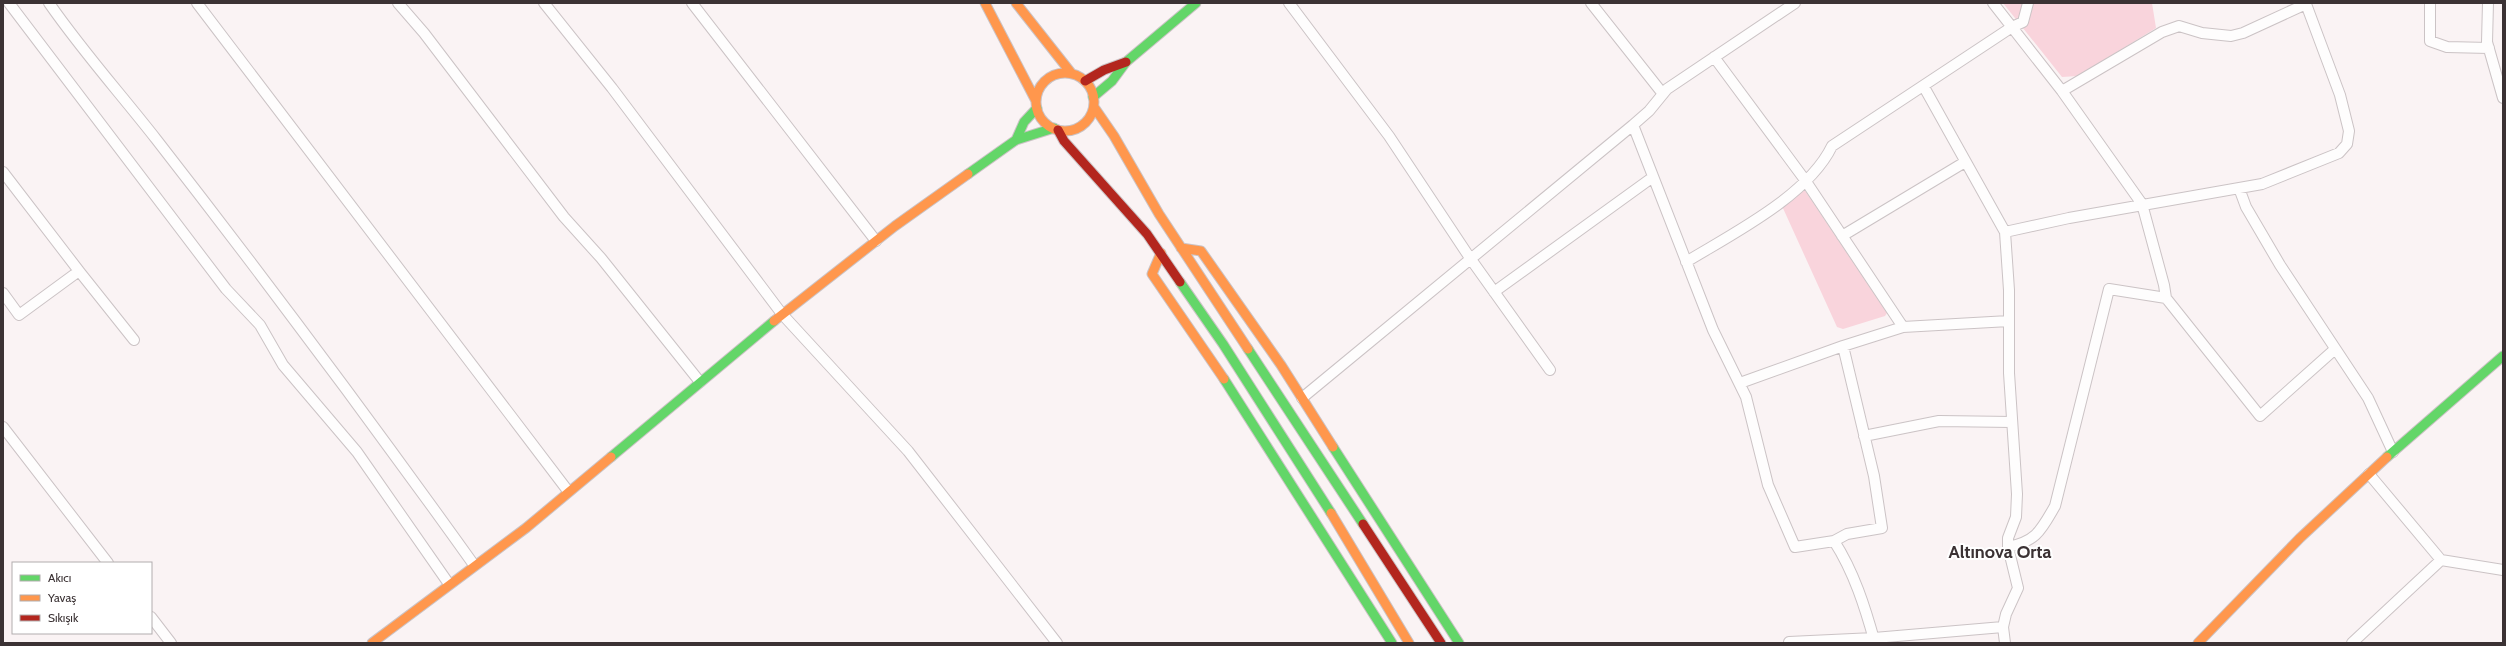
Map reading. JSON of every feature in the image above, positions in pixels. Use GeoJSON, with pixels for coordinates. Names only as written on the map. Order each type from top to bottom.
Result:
{"type":"FeatureCollection","features":[{"type":"Feature","properties":{"kind":"street"},"geometry":{"type":"LineString","coordinates":[[9,3],[226,289],[260,325],[282,365],[357,452],[449,584]]}},
{"type":"Feature","properties":{"kind":"street"},"geometry":{"type":"LineString","coordinates":[[49,3],[82,50],[155,139],[368,417],[474,564]]}},
{"type":"Feature","properties":{"kind":"street"},"geometry":{"type":"LineString","coordinates":[[197,3],[568,491]]}},
{"type":"Feature","properties":{"kind":"street"},"geometry":{"type":"LineString","coordinates":[[398,3],[424,33],[564,217],[601,258],[700,382]]}},
{"type":"Feature","properties":{"kind":"street"},"geometry":{"type":"LineString","coordinates":[[544,3],[612,88],[782,314],[908,452],[1057,643]]}},
{"type":"Feature","properties":{"kind":"street"},"geometry":{"type":"LineString","coordinates":[[692,3],[876,241]]}},
{"type":"Feature","properties":{"kind":"street"},"geometry":{"type":"LineString","coordinates":[[985,3],[1043,120],[1056,129],[1064,141],[1147,234],[1223,344],[1347,537],[1409,643]]}},
{"type":"Feature","properties":{"kind":"street"},"geometry":{"type":"LineString","coordinates":[[1016,3],[1072,74]]}},
{"type":"Feature","properties":{"kind":"street"},"geometry":{"type":"LineString","coordinates":[[1093,97],[1112,81],[1126,62],[1196,3]]}},
{"type":"Feature","properties":{"kind":"street"},"geometry":{"type":"LineString","coordinates":[[1289,3],[1389,136],[1470,258],[1550,370]]}},
{"type":"Feature","properties":{"kind":"street"},"geometry":{"type":"LineString","coordinates":[[1591,3],[1663,94]]}},
{"type":"Feature","properties":{"kind":"street"},"geometry":{"type":"LineString","coordinates":[[1302,398],[1633,125],[1649,111],[1663,94],[1714,57],[1795,3]]}},
{"type":"Feature","properties":{"kind":"street"},"geometry":{"type":"LineString","coordinates":[[1993,3],[2062,91],[2142,204],[2164,284],[2166,298],[2260,416],[2334,350]]}},
{"type":"Feature","properties":{"kind":"street"},"geometry":{"type":"LineString","coordinates":[[1686,262],[1776,207],[1825,162],[1832,146],[1924,87],[2012,27],[2023,22],[2028,3]]}},
{"type":"Feature","properties":{"kind":"street"},"geometry":{"type":"LineString","coordinates":[[2430,3],[2430,42],[2447,47],[2489,48]]}},
{"type":"Feature","properties":{"kind":"street"},"geometry":{"type":"LineString","coordinates":[[2488,3],[2489,48],[2503,98]]}},
{"type":"Feature","properties":{"kind":"street"},"geometry":{"type":"LineString","coordinates":[[2005,232],[2142,204],[2262,184],[2334,156],[2347,144],[2349,131],[2340,95],[2307,4],[2243,33],[2231,36],[2202,33],[2179,26],[2162,32],[2062,91]]}},
{"type":"Feature","properties":{"kind":"street"},"geometry":{"type":"LineString","coordinates":[[1714,57],[1805,180],[1904,327]]}},
{"type":"Feature","properties":{"kind":"street"},"geometry":{"type":"LineString","coordinates":[[1085,81],[1104,70],[1126,62]]}},
{"type":"Feature","properties":{"kind":"street"},"geometry":{"type":"LineString","coordinates":[[1016,140],[1024,122],[1036,104],[1042,85],[1048,79],[1063,73],[1072,74],[1085,81],[1093,97],[1094,107],[1181,248],[1441,643]]}},
{"type":"Feature","properties":{"kind":"street"},"geometry":{"type":"LineString","coordinates":[[1924,87],[2005,232],[2012,422],[2018,494],[2016,517],[2008,538],[2008,547],[2018,588],[2006,614],[2003,627],[2005,643]]}},
{"type":"Feature","properties":{"kind":"street"},"geometry":{"type":"LineString","coordinates":[[372,643],[474,564],[526,528],[568,491],[782,314],[876,241],[1016,140],[1056,129],[1076,128],[1084,123],[1094,107]]}},
{"type":"Feature","properties":{"kind":"street"},"geometry":{"type":"LineString","coordinates":[[1633,125],[1713,330],[1746,396],[1768,486],[1795,547],[1834,541],[1847,534],[1882,528],[1882,518],[1843,346]]}},
{"type":"Feature","properties":{"kind":"street"},"geometry":{"type":"LineString","coordinates":[[1842,236],[1965,162]]}},
{"type":"Feature","properties":{"kind":"street"},"geometry":{"type":"LineString","coordinates":[[3,172],[79,272],[134,340]]}},
{"type":"Feature","properties":{"kind":"street"},"geometry":{"type":"LineString","coordinates":[[1494,292],[1653,178]]}},
{"type":"Feature","properties":{"kind":"street"},"geometry":{"type":"LineString","coordinates":[[2239,188],[2246,207],[2280,265],[2334,350],[2368,398],[2393,452]]}},
{"type":"Feature","properties":{"kind":"street"},"geometry":{"type":"LineString","coordinates":[[1181,248],[1201,251],[1224,281],[1302,398],[1459,643]]}},
{"type":"Feature","properties":{"kind":"street"},"geometry":{"type":"LineString","coordinates":[[1160,253],[1152,274],[1234,395],[1392,643]]}},
{"type":"Feature","properties":{"kind":"street"},"geometry":{"type":"LineString","coordinates":[[3,293],[19,315],[79,272]]}},
{"type":"Feature","properties":{"kind":"street"},"geometry":{"type":"LineString","coordinates":[[2008,547],[2028,542],[2042,528],[2055,506],[2109,289],[2166,298]]}},
{"type":"Feature","properties":{"kind":"street"},"geometry":{"type":"LineString","coordinates":[[1740,383],[1843,346],[1904,327],[2009,321]]}},
{"type":"Feature","properties":{"kind":"street"},"geometry":{"type":"LineString","coordinates":[[2198,643],[2300,538],[2393,452],[2502,358]]}},
{"type":"Feature","properties":{"kind":"street"},"geometry":{"type":"LineString","coordinates":[[1864,436],[1939,421],[2012,422]]}},
{"type":"Feature","properties":{"kind":"street"},"geometry":{"type":"LineString","coordinates":[[3,427],[107,562]]}},
{"type":"Feature","properties":{"kind":"street"},"geometry":{"type":"LineString","coordinates":[[2369,474],[2441,560],[2503,570]]}},
{"type":"Feature","properties":{"kind":"street"},"geometry":{"type":"LineString","coordinates":[[1834,541],[1846,559],[1865,607],[1874,640]]}},
{"type":"Feature","properties":{"kind":"street"},"geometry":{"type":"LineString","coordinates":[[2352,643],[2441,560]]}},
{"type":"Feature","properties":{"kind":"street"},"geometry":{"type":"LineString","coordinates":[[152,618],[171,643]]}},
{"type":"Feature","properties":{"kind":"street"},"geometry":{"type":"LineString","coordinates":[[1789,642],[1874,640],[2003,627]]}},
{"type":"Feature","properties":{"kind":"shaded area"},"geometry":{"type":"Polygon","coordinates":[[[2003,3],[2152,3],[2156,28],[2078,76],[2062,77],[2003,3]]]}},
{"type":"Feature","properties":{"kind":"shaded area"},"geometry":{"type":"Polygon","coordinates":[[[1799,189],[1804,189],[1887,313],[1885,316],[1843,329],[1837,327],[1782,206],[1799,189]]]}},
{"type":"Feature","properties":{"kind":"traffic: fast"},"geometry":{"type":"LineString","coordinates":[[1093,97],[1112,81],[1126,62],[1196,3]]}},
{"type":"Feature","properties":{"kind":"traffic: fast"},"geometry":{"type":"LineString","coordinates":[[1016,140],[1024,122],[1037,108]]}},
{"type":"Feature","properties":{"kind":"traffic: fast"},"geometry":{"type":"LineString","coordinates":[[968,174],[1016,140],[1054,128]]}},
{"type":"Feature","properties":{"kind":"traffic: fast"},"geometry":{"type":"LineString","coordinates":[[1180,282],[1223,344],[1331,513]]}},
{"type":"Feature","properties":{"kind":"traffic: fast"},"geometry":{"type":"LineString","coordinates":[[611,457],[774,321]]}},
{"type":"Feature","properties":{"kind":"traffic: fast"},"geometry":{"type":"LineString","coordinates":[[1248,349],[1363,524]]}},
{"type":"Feature","properties":{"kind":"traffic: fast"},"geometry":{"type":"LineString","coordinates":[[2387,457],[2503,356]]}},
{"type":"Feature","properties":{"kind":"traffic: fast"},"geometry":{"type":"LineString","coordinates":[[1224,379],[1392,643]]}},
{"type":"Feature","properties":{"kind":"traffic: fast"},"geometry":{"type":"LineString","coordinates":[[1333,447],[1459,643]]}},
{"type":"Feature","properties":{"kind":"traffic: slow"},"geometry":{"type":"LineString","coordinates":[[985,3],[1036,101]]}},
{"type":"Feature","properties":{"kind":"traffic: slow"},"geometry":{"type":"LineString","coordinates":[[1016,3],[1072,74]]}},
{"type":"Feature","properties":{"kind":"traffic: slow"},"geometry":{"type":"LineString","coordinates":[[1065,73],[1081,78],[1089,86],[1094,102],[1089,118],[1081,126],[1065,131],[1049,126],[1041,118],[1036,102],[1041,86],[1049,78],[1065,73]]}},
{"type":"Feature","properties":{"kind":"traffic: slow"},"geometry":{"type":"LineString","coordinates":[[1094,107],[1114,136],[1159,214],[1248,349]]}},
{"type":"Feature","properties":{"kind":"traffic: slow"},"geometry":{"type":"LineString","coordinates":[[774,321],[895,226],[968,174]]}},
{"type":"Feature","properties":{"kind":"traffic: slow"},"geometry":{"type":"LineString","coordinates":[[1181,248],[1201,251],[1281,365],[1333,447]]}},
{"type":"Feature","properties":{"kind":"traffic: slow"},"geometry":{"type":"LineString","coordinates":[[1161,253],[1152,274],[1224,379]]}},
{"type":"Feature","properties":{"kind":"traffic: slow"},"geometry":{"type":"LineString","coordinates":[[372,643],[526,528],[611,457]]}},
{"type":"Feature","properties":{"kind":"traffic: slow"},"geometry":{"type":"LineString","coordinates":[[2198,643],[2300,538],[2387,457]]}},
{"type":"Feature","properties":{"kind":"traffic: slow"},"geometry":{"type":"LineString","coordinates":[[1331,513],[1409,643]]}},
{"type":"Feature","properties":{"kind":"traffic: jam"},"geometry":{"type":"LineString","coordinates":[[1085,81],[1104,70],[1126,62]]}},
{"type":"Feature","properties":{"kind":"traffic: jam"},"geometry":{"type":"LineString","coordinates":[[1058,130],[1064,141],[1147,234],[1180,282]]}},
{"type":"Feature","properties":{"kind":"traffic: jam"},"geometry":{"type":"LineString","coordinates":[[1363,524],[1441,643]]}},
{"type":"Feature","properties":{"kind":"district","name":"Altınova Orta"},"geometry":{"type":"Point","coordinates":[2000,552]}}]}
